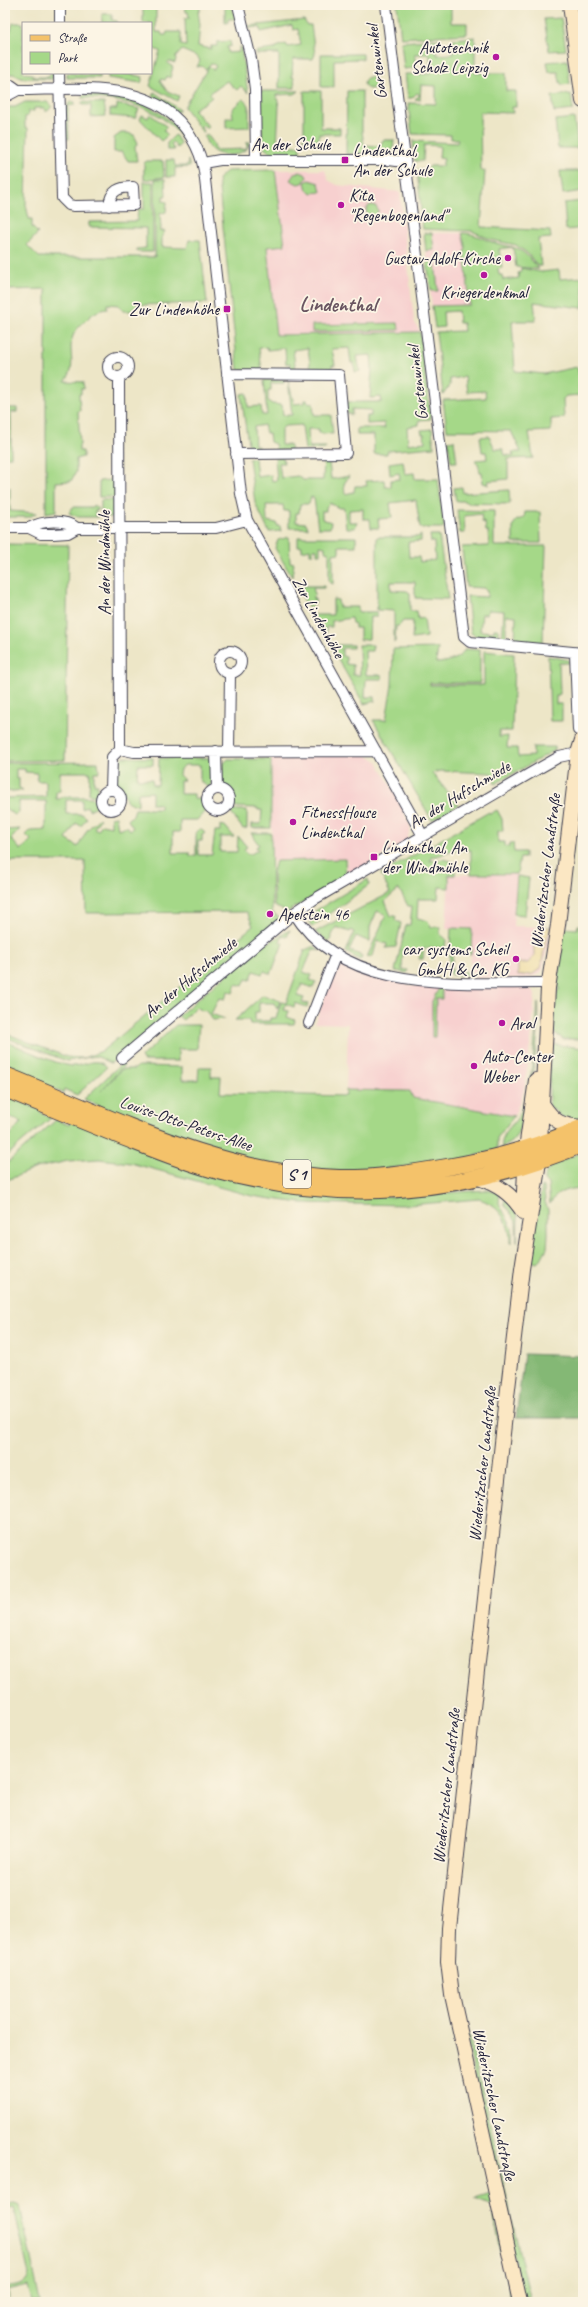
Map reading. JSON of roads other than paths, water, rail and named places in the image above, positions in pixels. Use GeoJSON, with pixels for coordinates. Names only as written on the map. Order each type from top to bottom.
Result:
{"type":"FeatureCollection","features":[{"type":"Feature","properties":{"kind":"main road","name":"Louise-Otto-Peters-Allee"},"geometry":{"type":"LineString","coordinates":[[5,1074],[67,1107],[210,1169],[279,1184],[343,1191],[420,1188],[476,1177],[533,1163]]}},
{"type":"Feature","properties":{"kind":"main road","name":"Louise-Otto-Peters-Allee"},"geometry":{"type":"LineString","coordinates":[[5,1089],[67,1107],[213,1156],[257,1168],[321,1177],[370,1177],[430,1170],[471,1163],[534,1147]]}},
{"type":"Feature","properties":{"kind":"main road","name":"S 1"},"geometry":{"type":"LineString","coordinates":[[534,1147],[583,1127]]}},
{"type":"Feature","properties":{"kind":"main road","name":"S 1"},"geometry":{"type":"LineString","coordinates":[[533,1163],[583,1144]]}},
{"type":"Feature","properties":{"kind":"street"},"geometry":{"type":"LineString","coordinates":[[60,5],[60,22]]}},
{"type":"Feature","properties":{"kind":"street"},"geometry":{"type":"LineString","coordinates":[[238,5],[251,59],[255,89],[256,160]]}},
{"type":"Feature","properties":{"kind":"street","name":"Gartenwinkel"},"geometry":{"type":"LineString","coordinates":[[386,5],[422,311],[428,340],[464,637],[470,642],[579,653]]}},
{"type":"Feature","properties":{"kind":"street"},"geometry":{"type":"LineString","coordinates":[[570,5],[583,102]]}},
{"type":"Feature","properties":{"kind":"street"},"geometry":{"type":"LineString","coordinates":[[59,74],[62,198],[69,205],[109,206]]}},
{"type":"Feature","properties":{"kind":"street","name":"Zur Lindenhöhe"},"geometry":{"type":"LineString","coordinates":[[5,85],[11,85],[18,90]]}},
{"type":"Feature","properties":{"kind":"street","name":"Zur Lindenhöhe"},"geometry":{"type":"LineString","coordinates":[[5,97],[18,90],[116,91],[132,94],[159,104],[184,126],[197,147],[203,163],[236,454],[241,494],[247,520],[423,836]]}},
{"type":"Feature","properties":{"kind":"street","name":"An der Schule"},"geometry":{"type":"LineString","coordinates":[[203,163],[218,160],[389,160],[404,162]]}},
{"type":"Feature","properties":{"kind":"street"},"geometry":{"type":"LineString","coordinates":[[227,374],[339,375],[346,453],[236,454]]}},
{"type":"Feature","properties":{"kind":"street","name":"An der Windmühle"},"geometry":{"type":"LineString","coordinates":[[111,790],[112,757],[120,749],[119,377]]}},
{"type":"Feature","properties":{"kind":"street"},"geometry":{"type":"LineString","coordinates":[[5,528],[29,528],[41,534],[53,534],[68,533],[77,528],[216,528],[247,520]]}},
{"type":"Feature","properties":{"kind":"street"},"geometry":{"type":"LineString","coordinates":[[579,653],[581,734],[579,756]]}},
{"type":"Feature","properties":{"kind":"street"},"geometry":{"type":"LineString","coordinates":[[229,751],[230,673]]}},
{"type":"Feature","properties":{"kind":"street"},"geometry":{"type":"LineString","coordinates":[[120,749],[134,752],[376,751]]}},
{"type":"Feature","properties":{"kind":"street"},"geometry":{"type":"LineString","coordinates":[[216,751],[217,789]]}},
{"type":"Feature","properties":{"kind":"street","name":"An der Hufschmiede"},"geometry":{"type":"LineString","coordinates":[[122,1058],[294,913],[553,761],[568,754],[579,756]]}},
{"type":"Feature","properties":{"kind":"street","name":"Wiederitzscher Landstraße"},"geometry":{"type":"LineString","coordinates":[[520,2302],[452,1995],[448,1962],[449,1928],[533,1163],[537,1076],[542,1015],[558,925],[579,756]]}},
{"type":"Feature","properties":{"kind":"street"},"geometry":{"type":"LineString","coordinates":[[294,913],[310,936],[336,954],[377,972],[411,980],[548,988]]}},
{"type":"Feature","properties":{"kind":"street"},"geometry":{"type":"LineString","coordinates":[[309,1023],[336,954]]}},
{"type":"Feature","properties":{"kind":"street","name":"Wiederitzscher Landstraße"},"geometry":{"type":"LineString","coordinates":[[534,1147],[543,1105],[548,988]]}},
{"type":"Feature","properties":{"kind":"street"},"geometry":{"type":"LineString","coordinates":[[543,1105],[554,1120],[569,1126],[583,1127]]}},
{"type":"Feature","properties":{"kind":"street","name":"Wiederitzscher Landstraße"},"geometry":{"type":"LineString","coordinates":[[522,1269],[523,1212],[533,1163]]}},
{"type":"Feature","properties":{"kind":"street"},"geometry":{"type":"LineString","coordinates":[[476,1177],[505,1190],[515,1199],[523,1212]]}},
{"type":"Feature","properties":{"kind":"place","name":"Autotechnik Scholz Leipzig"},"geometry":{"type":"Point","coordinates":[496,57]}},
{"type":"Feature","properties":{"kind":"place","name":"Lindenthal, An der Schule"},"geometry":{"type":"Point","coordinates":[345,160]}},
{"type":"Feature","properties":{"kind":"place","name":"Kita \"Regenbogenland\""},"geometry":{"type":"Point","coordinates":[341,205]}},
{"type":"Feature","properties":{"kind":"place","name":"Gustav-Adolf-Kirche"},"geometry":{"type":"Point","coordinates":[508,258]}},
{"type":"Feature","properties":{"kind":"place","name":"Kriegerdenkmal"},"geometry":{"type":"Point","coordinates":[484,275]}},
{"type":"Feature","properties":{"kind":"place","name":"Zur Lindenhöhe"},"geometry":{"type":"Point","coordinates":[227,309]}},
{"type":"Feature","properties":{"kind":"place","name":"FitnessHouse Lindenthal"},"geometry":{"type":"Point","coordinates":[293,822]}},
{"type":"Feature","properties":{"kind":"place","name":"Lindenthal, An der Windmühle"},"geometry":{"type":"Point","coordinates":[374,857]}},
{"type":"Feature","properties":{"kind":"place","name":"Apelstein 46"},"geometry":{"type":"Point","coordinates":[270,914]}},
{"type":"Feature","properties":{"kind":"place","name":"car systems Scheil GmbH & Co. KG"},"geometry":{"type":"Point","coordinates":[516,959]}},
{"type":"Feature","properties":{"kind":"place","name":"Aral"},"geometry":{"type":"Point","coordinates":[502,1023]}},
{"type":"Feature","properties":{"kind":"place","name":"Auto-Center Weber"},"geometry":{"type":"Point","coordinates":[474,1066]}},
{"type":"Feature","properties":{"kind":"district","name":"Lindenthal"},"geometry":{"type":"Point","coordinates":[338,304]}}]}
